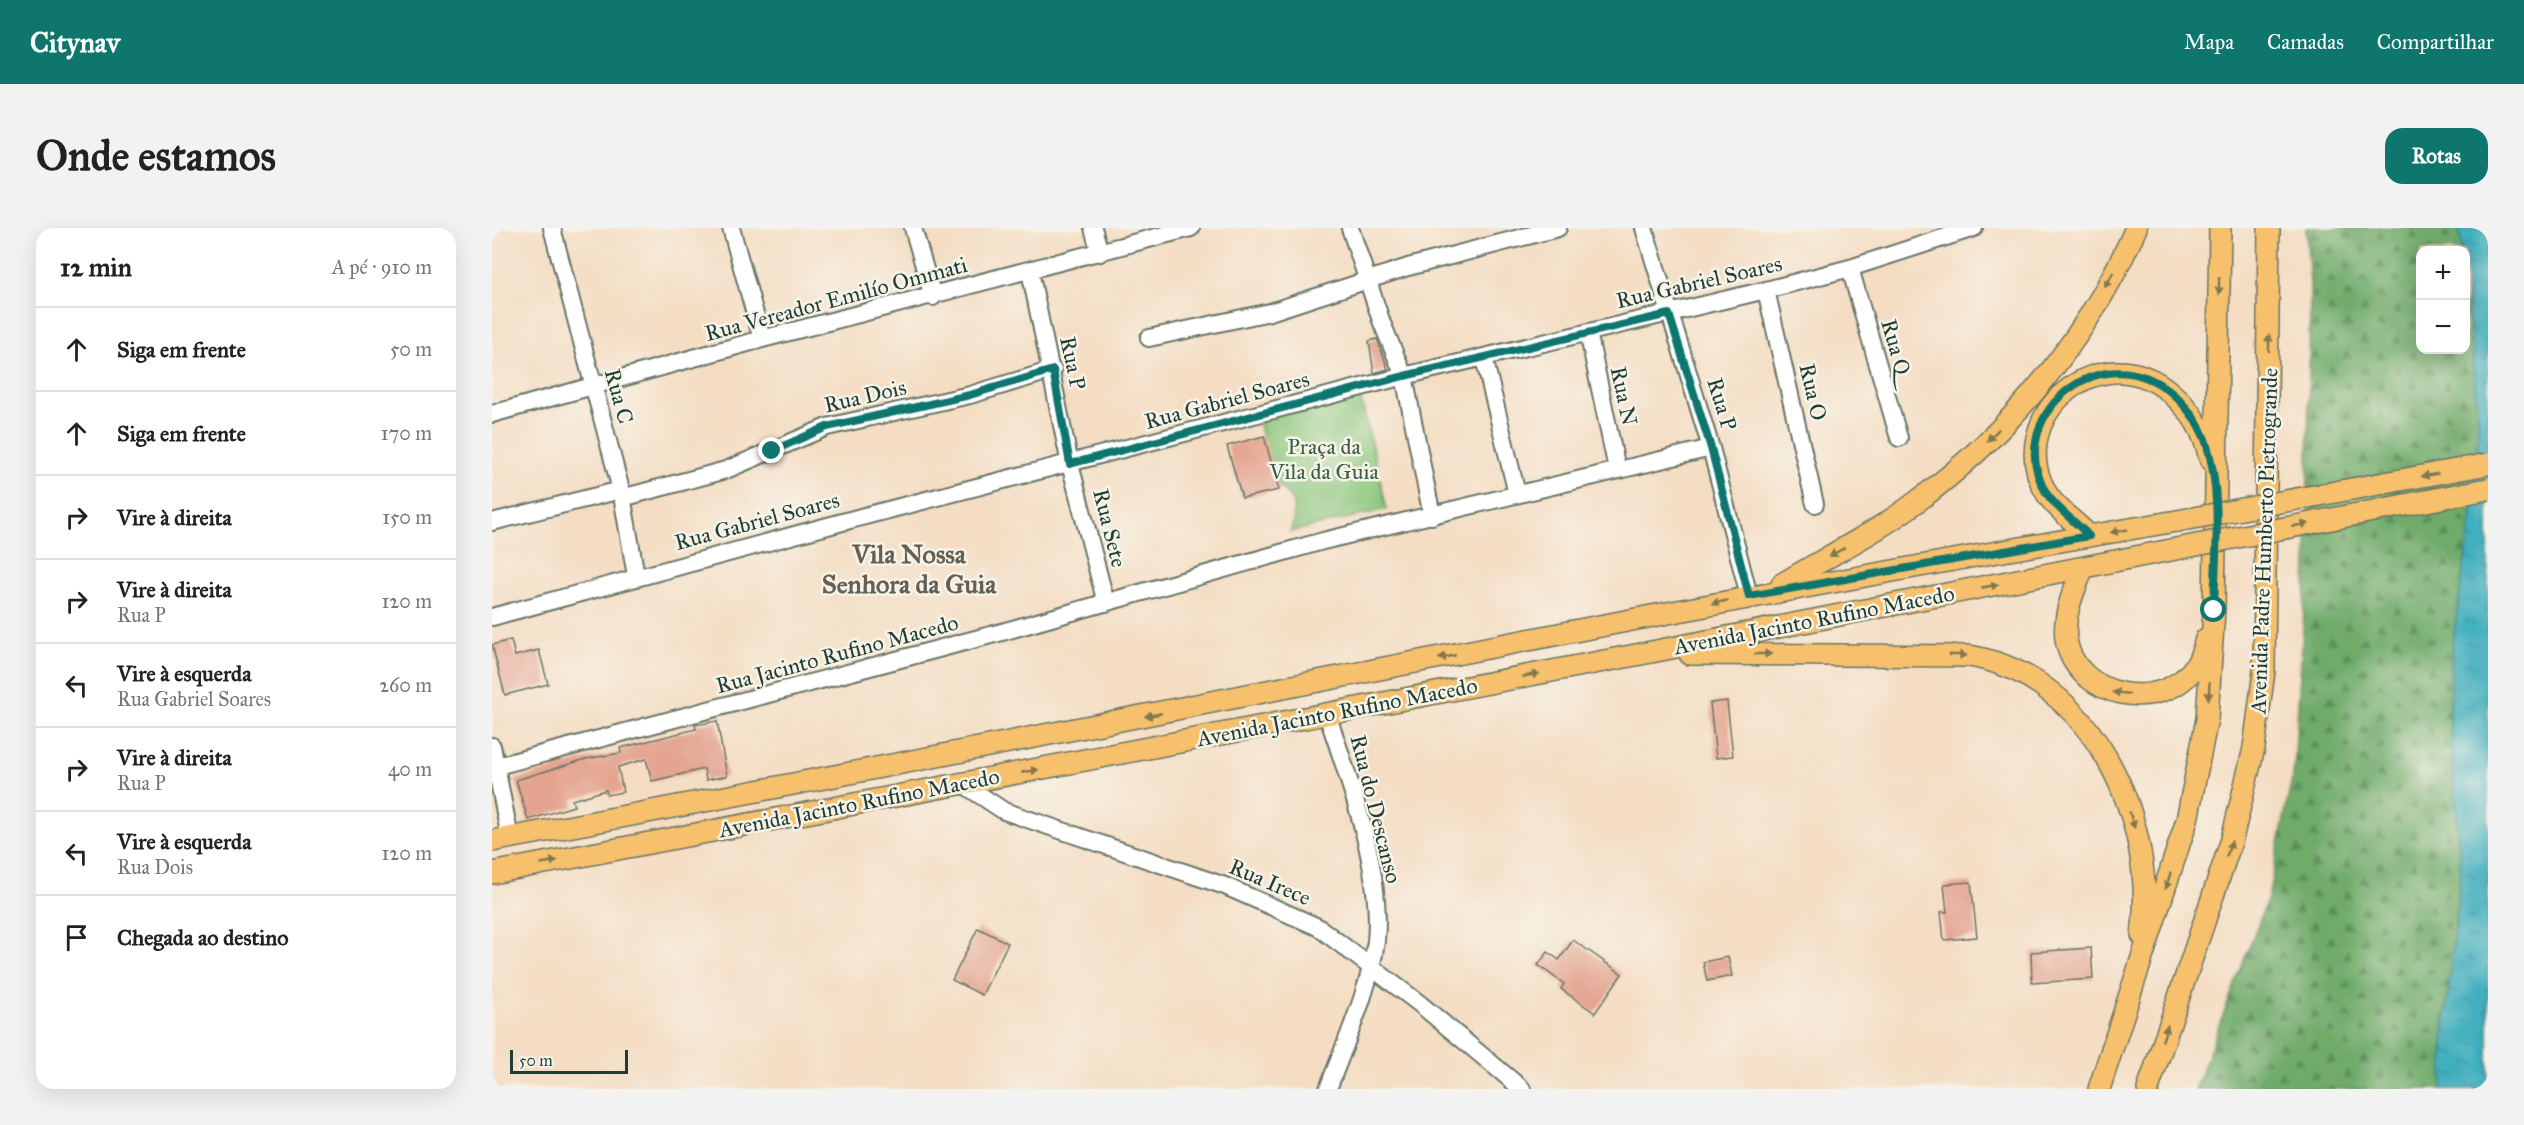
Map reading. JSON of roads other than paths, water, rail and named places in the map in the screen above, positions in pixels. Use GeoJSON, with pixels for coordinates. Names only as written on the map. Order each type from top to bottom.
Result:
{"type":"FeatureCollection","features":[{"type":"Feature","properties":{"kind":"main road"},"geometry":{"type":"LineString","coordinates":[[1771,591],[1915,503],[1958,469],[1997,431],[2063,356],[2089,317],[2136,228]]}},
{"type":"Feature","properties":{"kind":"main road"},"geometry":{"type":"LineString","coordinates":[[2102,1083],[2187,820],[2202,759],[2214,610],[2220,228]]}},
{"type":"Feature","properties":{"kind":"main road","name":"Avenida Padre Humberto Pietrogrande"},"geometry":{"type":"LineString","coordinates":[[2148,1089],[2232,839],[2260,715],[2264,671],[2269,228]]}},
{"type":"Feature","properties":{"kind":"main road"},"geometry":{"type":"LineString","coordinates":[[2089,536],[2047,494],[2036,465],[2035,449],[2046,414],[2071,386],[2086,378],[2100,373],[2131,372],[2165,388],[2186,406],[2196,419],[2206,442],[2215,483]]}},
{"type":"Feature","properties":{"kind":"main road","name":"Avenida Jacinto Rufino Macedo"},"geometry":{"type":"LineString","coordinates":[[501,839],[1284,689],[1771,591],[2177,521],[2488,464]]}},
{"type":"Feature","properties":{"kind":"main road","name":"Avenida Jacinto Rufino Macedo"},"geometry":{"type":"LineString","coordinates":[[492,873],[1641,654],[2488,489]]}},
{"type":"Feature","properties":{"kind":"main road"},"geometry":{"type":"LineString","coordinates":[[2084,568],[2067,613],[2066,641],[2073,658],[2085,676],[2109,691],[2142,694],[2160,691],[2174,685],[2196,665],[2214,610]]}},
{"type":"Feature","properties":{"kind":"main road"},"geometry":{"type":"LineString","coordinates":[[1399,700],[1454,678],[1503,666],[1501,657],[1480,650]]}},
{"type":"Feature","properties":{"kind":"main road"},"geometry":{"type":"LineString","coordinates":[[1641,654],[1969,656],[1992,659],[2023,672],[2056,694],[2086,727],[2112,766],[2124,792],[2135,829],[2144,892],[2144,920],[2134,985]]}},
{"type":"Feature","properties":{"kind":"main road"},"geometry":{"type":"LineString","coordinates":[[1195,739],[1176,731],[1177,720],[1184,716],[1223,708],[1284,689]]}},
{"type":"Feature","properties":{"kind":"street","name":"Rua C"},"geometry":{"type":"LineString","coordinates":[[552,228],[621,494],[636,576]]}},
{"type":"Feature","properties":{"kind":"street"},"geometry":{"type":"LineString","coordinates":[[731,228],[762,339]]}},
{"type":"Feature","properties":{"kind":"street"},"geometry":{"type":"LineString","coordinates":[[913,228],[933,297]]}},
{"type":"Feature","properties":{"kind":"street"},"geometry":{"type":"LineString","coordinates":[[1093,228],[1100,253]]}},
{"type":"Feature","properties":{"kind":"street","name":"Rua Vereador Emilío Ommati"},"geometry":{"type":"LineString","coordinates":[[492,414],[762,339],[933,297],[1191,228]]}},
{"type":"Feature","properties":{"kind":"street"},"geometry":{"type":"LineString","coordinates":[[1350,228],[1382,323],[1404,376],[1432,516]]}},
{"type":"Feature","properties":{"kind":"street"},"geometry":{"type":"LineString","coordinates":[[1149,338],[1270,312],[1368,280],[1558,228]]}},
{"type":"Feature","properties":{"kind":"street","name":"Rua P"},"geometry":{"type":"LineString","coordinates":[[1644,228],[1711,448],[1749,596]]}},
{"type":"Feature","properties":{"kind":"street","name":"Rua Gabriel Soares"},"geometry":{"type":"LineString","coordinates":[[492,617],[636,576],[1404,376],[1669,314],[1850,268],[1974,228]]}},
{"type":"Feature","properties":{"kind":"street","name":"Rua Q"},"geometry":{"type":"LineString","coordinates":[[1850,268],[1899,438]]}},
{"type":"Feature","properties":{"kind":"street","name":"Rua P"},"geometry":{"type":"LineString","coordinates":[[1030,271],[1053,370],[1070,464]]}},
{"type":"Feature","properties":{"kind":"street","name":"Rua O"},"geometry":{"type":"LineString","coordinates":[[1766,290],[1815,504]]}},
{"type":"Feature","properties":{"kind":"street","name":"Rua N"},"geometry":{"type":"LineString","coordinates":[[1588,332],[1617,470]]}},
{"type":"Feature","properties":{"kind":"street"},"geometry":{"type":"LineString","coordinates":[[1484,358],[1517,494]]}},
{"type":"Feature","properties":{"kind":"street","name":"Rua Dois"},"geometry":{"type":"LineString","coordinates":[[492,522],[726,470],[827,427],[970,395],[1053,370]]}},
{"type":"Feature","properties":{"kind":"street","name":"Rua Jacinto Rufino Macedo"},"geometry":{"type":"LineString","coordinates":[[497,766],[802,687],[1303,546],[1711,448]]}},
{"type":"Feature","properties":{"kind":"street","name":"Rua Sete"},"geometry":{"type":"LineString","coordinates":[[1070,464],[1106,603]]}},
{"type":"Feature","properties":{"kind":"street","name":"Rua do Descanso"},"geometry":{"type":"LineString","coordinates":[[1327,714],[1362,827],[1377,908],[1376,940],[1370,967],[1328,1089]]}},
{"type":"Feature","properties":{"kind":"street"},"geometry":{"type":"LineString","coordinates":[[492,746],[497,766],[501,839]]}},
{"type":"Feature","properties":{"kind":"street","name":"Rua Irece"},"geometry":{"type":"LineString","coordinates":[[963,784],[1004,811],[1225,886],[1318,927],[1420,1004],[1522,1089]]}},
{"type":"Feature","properties":{"kind":"water"},"geometry":{"type":"Polygon","coordinates":[[[2459,228],[2488,228],[2488,1089],[2442,1089],[2445,1022],[2461,872],[2450,721],[2452,646],[2477,480],[2478,420],[2470,327],[2470,246],[2461,246],[2459,228]]]}},
{"type":"Feature","properties":{"kind":"district","name":"Vila Nossa Senhora da Guia"},"geometry":{"type":"Point","coordinates":[909,569]}},
{"type":"Feature","properties":{"kind":"park label","name":"Praça da Vila da Guia"},"geometry":{"type":"Point","coordinates":[1324,458]}}]}
